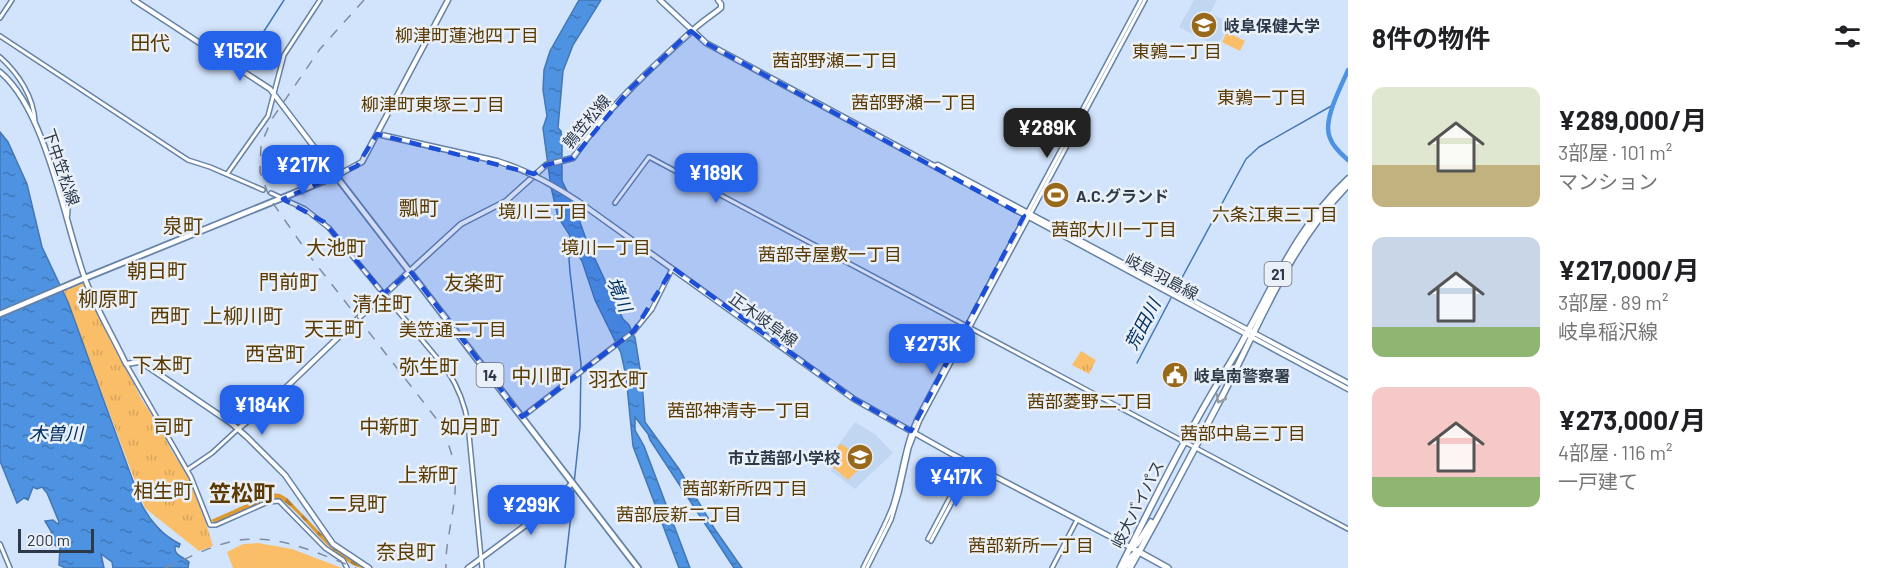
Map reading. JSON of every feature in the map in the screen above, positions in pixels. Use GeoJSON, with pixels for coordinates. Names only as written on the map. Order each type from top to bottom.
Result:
{"type":"FeatureCollection","features":[{"type":"Feature","properties":{"kind":"highway","name":"岐大バイパス"},"geometry":{"type":"LineString","coordinates":[[1130,568],[1195,448],[1284,263],[1316,217],[1348,179]]}},
{"type":"Feature","properties":{"kind":"highway","name":"岐大バイパス"},"geometry":{"type":"LineString","coordinates":[[1316,217],[1348,185]]}},
{"type":"Feature","properties":{"kind":"highway","name":"岐大バイパス"},"geometry":{"type":"LineString","coordinates":[[1122,568],[1130,547],[1184,442],[1249,333]]}},
{"type":"Feature","properties":{"kind":"highway","name":"21"},"geometry":{"type":"LineString","coordinates":[[1130,547],[1137,544],[1154,518],[1160,513]]}},
{"type":"Feature","properties":{"kind":"highway"},"geometry":{"type":"LineString","coordinates":[[1130,547],[1168,568]]}},
{"type":"Feature","properties":{"kind":"highway","name":"21"},"geometry":{"type":"LineString","coordinates":[[1122,568],[1132,556],[1139,552]]}},
{"type":"Feature","properties":{"kind":"main road"},"geometry":{"type":"LineString","coordinates":[[134,0],[275,94],[336,176]]}},
{"type":"Feature","properties":{"kind":"main road"},"geometry":{"type":"LineString","coordinates":[[0,314],[336,176],[362,162],[448,0]]}},
{"type":"Feature","properties":{"kind":"main road","name":"岐阜羽島線"},"geometry":{"type":"LineString","coordinates":[[660,0],[691,31],[715,48],[936,169],[1348,383]]}},
{"type":"Feature","properties":{"kind":"main road","name":"鶉笠松線"},"geometry":{"type":"LineString","coordinates":[[238,429],[271,402],[461,224],[501,204],[542,167],[573,158],[587,137],[640,77],[691,31],[721,8],[718,0]]}},
{"type":"Feature","properties":{"kind":"main road","name":"下中笠松線"},"geometry":{"type":"LineString","coordinates":[[0,72],[20,95],[35,125],[51,163],[85,278],[126,364]]}},
{"type":"Feature","properties":{"kind":"main road","name":"正木岐阜線"},"geometry":{"type":"LineString","coordinates":[[377,134],[497,161],[545,180],[673,268],[854,399],[1130,547]]}},
{"type":"Feature","properties":{"kind":"main road"},"geometry":{"type":"LineString","coordinates":[[67,169],[68,225]]}},
{"type":"Feature","properties":{"kind":"main road","name":"14"},"geometry":{"type":"LineString","coordinates":[[336,176],[638,568]]}},
{"type":"Feature","properties":{"kind":"main road","name":"岐阜羽島線"},"geometry":{"type":"LineString","coordinates":[[1249,333],[1348,389]]}},
{"type":"Feature","properties":{"kind":"main road"},"geometry":{"type":"LineString","coordinates":[[126,364],[139,362],[144,364],[238,429],[285,475],[333,544],[369,568]]}},
{"type":"Feature","properties":{"kind":"main road"},"geometry":{"type":"LineString","coordinates":[[468,568],[553,504],[573,484]]}},
{"type":"Feature","properties":{"kind":"street"},"geometry":{"type":"LineString","coordinates":[[0,18],[12,0]]}},
{"type":"Feature","properties":{"kind":"street"},"geometry":{"type":"LineString","coordinates":[[227,174],[266,121],[284,55],[320,0]]}},
{"type":"Feature","properties":{"kind":"street"},"geometry":{"type":"LineString","coordinates":[[865,568],[884,535],[896,504],[913,432],[1143,0]]}},
{"type":"Feature","properties":{"kind":"street"},"geometry":{"type":"LineString","coordinates":[[0,36],[181,156],[263,190]]}},
{"type":"Feature","properties":{"kind":"street"},"geometry":{"type":"LineString","coordinates":[[0,57],[15,72],[25,89],[36,119],[35,125]]}},
{"type":"Feature","properties":{"kind":"street"},"geometry":{"type":"LineString","coordinates":[[615,203],[649,156],[1348,530]]}},
{"type":"Feature","properties":{"kind":"street"},"geometry":{"type":"LineString","coordinates":[[271,193],[305,209],[329,228],[447,370],[464,404],[468,424],[482,568]]}},
{"type":"Feature","properties":{"kind":"street"},"geometry":{"type":"LineString","coordinates":[[522,417],[634,331],[652,309],[673,268]]}},
{"type":"Feature","properties":{"kind":"street"},"geometry":{"type":"LineString","coordinates":[[126,364],[187,470],[210,525],[216,525],[268,502],[279,501],[329,551],[343,560],[347,568]]}},
{"type":"Feature","properties":{"kind":"street"},"geometry":{"type":"LineString","coordinates":[[187,470],[212,453],[238,429]]}},
{"type":"Feature","properties":{"kind":"street"},"geometry":{"type":"LineString","coordinates":[[929,540],[971,467],[971,463]]}},
{"type":"Feature","properties":{"kind":"street"},"geometry":{"type":"LineString","coordinates":[[1052,568],[1077,520]]}},
{"type":"Feature","properties":{"kind":"street"},"geometry":{"type":"LineString","coordinates":[[0,544],[10,568]]}},
{"type":"Feature","properties":{"kind":"highlighted area"},"geometry":{"type":"Polygon","coordinates":[[[691,31],[706,43],[1024,216],[911,431],[854,399],[673,268],[634,331],[522,417],[410,271],[384,294],[324,222],[283,199],[357,166],[377,134],[534,174],[546,165],[573,158],[629,90],[691,31]]]}},
{"type":"Feature","properties":{"kind":"shaded area","name":"岐阜保健大学"},"geometry":{"type":"Polygon","coordinates":[[[1194,0],[1217,0],[1210,13],[1230,23],[1217,47],[1179,27],[1194,0]]]}},
{"type":"Feature","properties":{"kind":"shaded area","name":"市立茜部小学校"},"geometry":{"type":"Polygon","coordinates":[[[855,422],[875,434],[893,453],[855,489],[831,471],[833,468],[827,461],[855,422]]]}},
{"type":"Feature","properties":{"kind":"green space","name":"岐阜保健大学"},"geometry":{"type":"Polygon","coordinates":[[[1227,32],[1245,41],[1240,51],[1222,42],[1227,32]]]}},
{"type":"Feature","properties":{"kind":"green space"},"geometry":{"type":"Polygon","coordinates":[[[83,283],[142,400],[189,478],[200,503],[213,546],[199,551],[145,508],[64,291],[83,283]]]}},
{"type":"Feature","properties":{"kind":"green space"},"geometry":{"type":"Polygon","coordinates":[[[1081,351],[1096,360],[1089,374],[1072,365],[1081,351]]]}},
{"type":"Feature","properties":{"kind":"green space"},"geometry":{"type":"Polygon","coordinates":[[[841,444],[849,449],[853,445],[868,461],[848,480],[828,463],[841,444]]]}},
{"type":"Feature","properties":{"kind":"green space"},"geometry":{"type":"Polygon","coordinates":[[[272,493],[287,498],[337,550],[365,568],[352,564],[333,550],[282,500],[271,499],[215,523],[211,520],[272,493]]]}},
{"type":"Feature","properties":{"kind":"green space"},"geometry":{"type":"Polygon","coordinates":[[[258,543],[292,549],[342,568],[233,568],[227,552],[243,544],[258,543]]]}},
{"type":"Feature","properties":{"kind":"water"},"geometry":{"type":"Polygon","coordinates":[[[579,0],[601,0],[573,45],[563,71],[558,128],[562,139],[562,181],[574,205],[587,242],[623,319],[629,325],[635,338],[642,381],[645,422],[679,469],[714,528],[742,568],[734,568],[635,417],[635,430],[644,446],[690,568],[679,568],[633,446],[626,376],[621,353],[595,300],[582,261],[574,248],[569,252],[572,242],[558,217],[551,187],[543,128],[547,116],[543,90],[544,70],[550,51],[579,0]]]}},
{"type":"Feature","properties":{"kind":"water","name":"木曽川"},"geometry":{"type":"Polygon","coordinates":[[[0,132],[8,142],[27,184],[42,247],[68,302],[141,503],[157,527],[180,544],[179,547],[175,546],[176,552],[189,562],[188,568],[113,568],[112,562],[101,554],[104,568],[65,568],[59,565],[60,548],[53,544],[51,531],[45,521],[53,520],[58,524],[59,522],[47,493],[42,487],[37,489],[33,487],[28,500],[24,498],[17,503],[0,461],[0,132]]]}},
{"type":"Feature","properties":{"kind":"waterway"},"geometry":{"type":"LineString","coordinates":[[241,67],[284,0]]}},
{"type":"Feature","properties":{"kind":"waterway","name":"荒田川"},"geometry":{"type":"LineString","coordinates":[[1348,70],[1333,104],[1328,123],[1328,131],[1333,144],[1348,160]]}},
{"type":"Feature","properties":{"kind":"waterway","name":"荒田川"},"geometry":{"type":"LineString","coordinates":[[1177,287],[1246,159],[1259,147],[1333,105]]}},
{"type":"Feature","properties":{"kind":"waterway"},"geometry":{"type":"LineString","coordinates":[[572,241],[569,259],[581,364],[580,427],[574,484]]}},
{"type":"Feature","properties":{"kind":"waterway","name":"荒田川"},"geometry":{"type":"LineString","coordinates":[[1137,363],[1171,298]]}},
{"type":"Feature","properties":{"kind":"waterway"},"geometry":{"type":"LineString","coordinates":[[565,568],[574,488]]}},
{"type":"Feature","properties":{"kind":"railway"},"geometry":{"type":"LineString","coordinates":[[364,0],[320,49],[272,119],[261,144],[260,172],[270,199],[312,259],[435,417],[442,430],[452,455],[455,480],[446,568]]}},
{"type":"Feature","properties":{"kind":"railway"},"geometry":{"type":"LineString","coordinates":[[165,568],[205,550],[247,539],[263,539],[295,545],[356,568]]}},
{"type":"Feature","properties":{"kind":"place","name":"岐阜保健大学"},"geometry":{"type":"Point","coordinates":[1204,25]}},
{"type":"Feature","properties":{"kind":"place","name":"A.C.グランド"},"geometry":{"type":"Point","coordinates":[1056,195]}},
{"type":"Feature","properties":{"kind":"place","name":"岐阜南警察署"},"geometry":{"type":"Point","coordinates":[1175,375]}},
{"type":"Feature","properties":{"kind":"place","name":"市立茜部小学校"},"geometry":{"type":"Point","coordinates":[860,457]}},
{"type":"Feature","properties":{"kind":"district","name":"柳津町蓮池四丁目"},"geometry":{"type":"Point","coordinates":[467,35]}},
{"type":"Feature","properties":{"kind":"district","name":"田代"},"geometry":{"type":"Point","coordinates":[150,42]}},
{"type":"Feature","properties":{"kind":"district","name":"東鶉二丁目"},"geometry":{"type":"Point","coordinates":[1177,51]}},
{"type":"Feature","properties":{"kind":"district","name":"茜部野瀬二丁目"},"geometry":{"type":"Point","coordinates":[835,60]}},
{"type":"Feature","properties":{"kind":"district","name":"東鶉一丁目"},"geometry":{"type":"Point","coordinates":[1262,97]}},
{"type":"Feature","properties":{"kind":"district","name":"茜部野瀬一丁目"},"geometry":{"type":"Point","coordinates":[914,102]}},
{"type":"Feature","properties":{"kind":"district","name":"柳津町東塚三丁目"},"geometry":{"type":"Point","coordinates":[433,104]}},
{"type":"Feature","properties":{"kind":"district","name":"瓢町"},"geometry":{"type":"Point","coordinates":[419,207]}},
{"type":"Feature","properties":{"kind":"district","name":"境川三丁目"},"geometry":{"type":"Point","coordinates":[543,211]}},
{"type":"Feature","properties":{"kind":"district","name":"六条江東三丁目"},"geometry":{"type":"Point","coordinates":[1275,214]}},
{"type":"Feature","properties":{"kind":"district","name":"泉町"},"geometry":{"type":"Point","coordinates":[183,225]}},
{"type":"Feature","properties":{"kind":"district","name":"茜部大川一丁目"},"geometry":{"type":"Point","coordinates":[1114,229]}},
{"type":"Feature","properties":{"kind":"district","name":"大池町"},"geometry":{"type":"Point","coordinates":[336,247]}},
{"type":"Feature","properties":{"kind":"district","name":"境川一丁目"},"geometry":{"type":"Point","coordinates":[606,247]}},
{"type":"Feature","properties":{"kind":"district","name":"茜部寺屋敷一丁目"},"geometry":{"type":"Point","coordinates":[830,254]}},
{"type":"Feature","properties":{"kind":"district","name":"朝日町"},"geometry":{"type":"Point","coordinates":[157,270]}},
{"type":"Feature","properties":{"kind":"district","name":"門前町"},"geometry":{"type":"Point","coordinates":[289,281]}},
{"type":"Feature","properties":{"kind":"district","name":"友楽町"},"geometry":{"type":"Point","coordinates":[474,282]}},
{"type":"Feature","properties":{"kind":"district","name":"柳原町"},"geometry":{"type":"Point","coordinates":[108,298]}},
{"type":"Feature","properties":{"kind":"district","name":"清住町"},"geometry":{"type":"Point","coordinates":[382,303]}},
{"type":"Feature","properties":{"kind":"district","name":"西町"},"geometry":{"type":"Point","coordinates":[170,315]}},
{"type":"Feature","properties":{"kind":"district","name":"上柳川町"},"geometry":{"type":"Point","coordinates":[243,315]}},
{"type":"Feature","properties":{"kind":"district","name":"天王町"},"geometry":{"type":"Point","coordinates":[334,328]}},
{"type":"Feature","properties":{"kind":"district","name":"美笠通二丁目"},"geometry":{"type":"Point","coordinates":[453,329]}},
{"type":"Feature","properties":{"kind":"district","name":"西宮町"},"geometry":{"type":"Point","coordinates":[275,353]}},
{"type":"Feature","properties":{"kind":"district","name":"下本町"},"geometry":{"type":"Point","coordinates":[162,364]}},
{"type":"Feature","properties":{"kind":"district","name":"弥生町"},"geometry":{"type":"Point","coordinates":[429,366]}},
{"type":"Feature","properties":{"kind":"district","name":"中川町"},"geometry":{"type":"Point","coordinates":[541,375]}},
{"type":"Feature","properties":{"kind":"district","name":"羽衣町"},"geometry":{"type":"Point","coordinates":[618,379]}},
{"type":"Feature","properties":{"kind":"district","name":"茜部菱野二丁目"},"geometry":{"type":"Point","coordinates":[1090,401]}},
{"type":"Feature","properties":{"kind":"district","name":"茜部神清寺一丁目"},"geometry":{"type":"Point","coordinates":[739,410]}},
{"type":"Feature","properties":{"kind":"district","name":"司町"},"geometry":{"type":"Point","coordinates":[173,426]}},
{"type":"Feature","properties":{"kind":"district","name":"中新町"},"geometry":{"type":"Point","coordinates":[389,426]}},
{"type":"Feature","properties":{"kind":"district","name":"如月町"},"geometry":{"type":"Point","coordinates":[470,426]}},
{"type":"Feature","properties":{"kind":"district","name":"茜部中島三丁目"},"geometry":{"type":"Point","coordinates":[1243,433]}},
{"type":"Feature","properties":{"kind":"district","name":"上新町"},"geometry":{"type":"Point","coordinates":[428,474]}},
{"type":"Feature","properties":{"kind":"district","name":"茜部新所四丁目"},"geometry":{"type":"Point","coordinates":[745,488]}},
{"type":"Feature","properties":{"kind":"district","name":"相生町"},"geometry":{"type":"Point","coordinates":[163,490]}},
{"type":"Feature","properties":{"kind":"district","name":"笠松町"},"geometry":{"type":"Point","coordinates":[242,492]}},
{"type":"Feature","properties":{"kind":"district","name":"二見町"},"geometry":{"type":"Point","coordinates":[357,503]}},
{"type":"Feature","properties":{"kind":"district","name":"茜部辰新二丁目"},"geometry":{"type":"Point","coordinates":[679,514]}},
{"type":"Feature","properties":{"kind":"district","name":"茜部新所一丁目"},"geometry":{"type":"Point","coordinates":[1031,545]}},
{"type":"Feature","properties":{"kind":"district","name":"奈良町"},"geometry":{"type":"Point","coordinates":[406,551]}},
{"type":"Feature","properties":{"kind":"water label","name":"境川"},"geometry":{"type":"Point","coordinates":[620,294]}}]}
